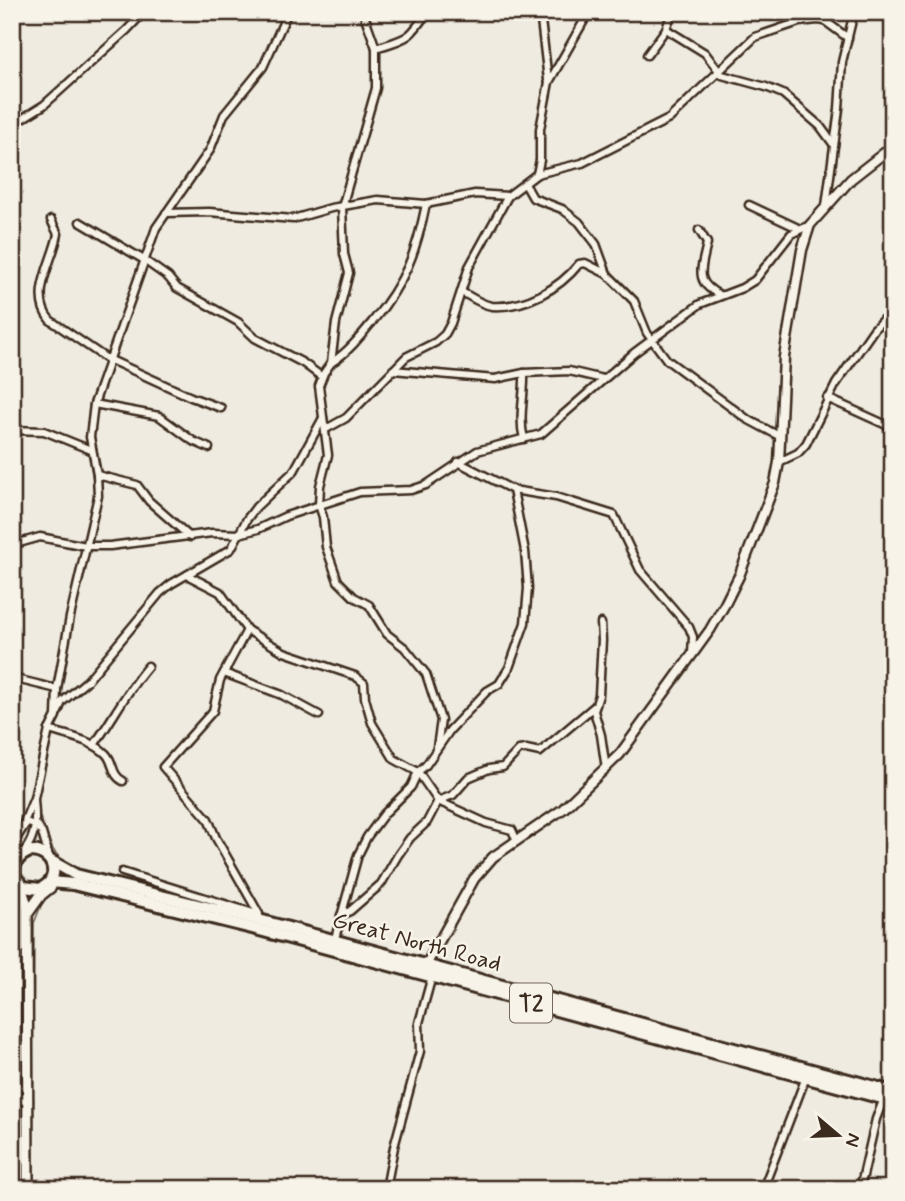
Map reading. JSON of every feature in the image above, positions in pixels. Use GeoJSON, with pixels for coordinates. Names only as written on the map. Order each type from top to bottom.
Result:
{"type":"FeatureCollection","features":[{"type":"Feature","properties":{"kind":"main road"},"geometry":{"type":"LineString","coordinates":[[27,915],[53,883],[51,860],[34,850],[19,854],[15,864],[15,877],[25,897],[27,915],[28,1189]]}},
{"type":"Feature","properties":{"kind":"main road","name":"Great North Road"},"geometry":{"type":"LineString","coordinates":[[51,860],[76,875],[258,921],[334,945],[806,1077],[890,1097]]}},
{"type":"Feature","properties":{"kind":"main road"},"geometry":{"type":"LineString","coordinates":[[15,877],[24,887],[33,890],[53,883]]}},
{"type":"Feature","properties":{"kind":"main road","name":"Great North Road"},"geometry":{"type":"LineString","coordinates":[[53,883],[258,921]]}},
{"type":"Feature","properties":{"kind":"main road","name":"Great North Road"},"geometry":{"type":"LineString","coordinates":[[427,971],[890,1097]]}},
{"type":"Feature","properties":{"kind":"street"},"geometry":{"type":"LineString","coordinates":[[12,125],[44,105],[144,12]]}},
{"type":"Feature","properties":{"kind":"street"},"geometry":{"type":"LineString","coordinates":[[56,716],[57,689],[69,617],[98,495],[91,450],[94,404],[108,359],[129,308],[156,228],[210,150],[225,115],[264,67],[288,12]]}},
{"type":"Feature","properties":{"kind":"street"},"geometry":{"type":"LineString","coordinates":[[331,363],[336,324],[349,272],[344,254],[342,207],[376,88],[376,48],[363,12]]}},
{"type":"Feature","properties":{"kind":"street"},"geometry":{"type":"LineString","coordinates":[[376,48],[414,33],[427,12]]}},
{"type":"Feature","properties":{"kind":"street"},"geometry":{"type":"LineString","coordinates":[[537,174],[540,129],[549,82],[540,12]]}},
{"type":"Feature","properties":{"kind":"street"},"geometry":{"type":"LineString","coordinates":[[549,82],[589,12]]}},
{"type":"Feature","properties":{"kind":"street"},"geometry":{"type":"LineString","coordinates":[[647,55],[666,29],[672,12]]}},
{"type":"Feature","properties":{"kind":"street"},"geometry":{"type":"LineString","coordinates":[[880,12],[893,20]]}},
{"type":"Feature","properties":{"kind":"street"},"geometry":{"type":"LineString","coordinates":[[826,205],[835,145],[842,62],[854,13]]}},
{"type":"Feature","properties":{"kind":"street"},"geometry":{"type":"LineString","coordinates":[[326,429],[346,418],[406,357],[436,342],[445,334],[469,267],[508,196],[537,174],[582,163],[648,132],[669,119],[755,37],[799,22],[825,21],[848,38]]}},
{"type":"Feature","properties":{"kind":"street"},"geometry":{"type":"LineString","coordinates":[[666,29],[705,52],[719,72],[727,78],[783,94],[820,126],[835,145]]}},
{"type":"Feature","properties":{"kind":"street"},"geometry":{"type":"LineString","coordinates":[[386,1189],[394,1147],[420,1052],[419,1023],[427,971],[474,879],[493,857],[563,809],[606,769],[620,754],[710,629],[739,576],[775,483],[779,462],[784,357],[802,250],[810,225],[851,179],[893,146]]}},
{"type":"Feature","properties":{"kind":"street"},"geometry":{"type":"LineString","coordinates":[[526,184],[533,198],[562,209],[579,222],[596,244],[607,274]]}},
{"type":"Feature","properties":{"kind":"street"},"geometry":{"type":"LineString","coordinates":[[166,213],[209,212],[293,219],[378,200],[426,204],[475,194],[508,196]]}},
{"type":"Feature","properties":{"kind":"street"},"geometry":{"type":"LineString","coordinates":[[426,204],[416,248],[399,287],[361,337],[331,363],[322,377],[319,386],[328,455],[320,486],[319,505],[326,547],[338,580],[354,597],[369,605],[387,634],[405,648],[426,674],[441,720],[437,747]]}},
{"type":"Feature","properties":{"kind":"street"},"geometry":{"type":"LineString","coordinates":[[748,205],[800,229]]}},
{"type":"Feature","properties":{"kind":"street"},"geometry":{"type":"LineString","coordinates":[[51,220],[58,234],[43,284],[45,314],[50,320],[108,359],[221,408]]}},
{"type":"Feature","properties":{"kind":"street"},"geometry":{"type":"LineString","coordinates":[[80,222],[168,276],[177,288],[239,322],[255,338],[303,363],[322,377]]}},
{"type":"Feature","properties":{"kind":"street"},"geometry":{"type":"LineString","coordinates":[[12,545],[40,537],[86,546],[110,546],[227,532],[239,534],[360,492],[411,490],[426,485],[458,462],[488,446],[541,434],[603,379],[700,304],[743,288],[755,280],[791,234],[810,225]]}},
{"type":"Feature","properties":{"kind":"street"},"geometry":{"type":"LineString","coordinates":[[699,230],[707,243],[701,279],[704,285],[720,296]]}},
{"type":"Feature","properties":{"kind":"street"},"geometry":{"type":"LineString","coordinates":[[462,292],[490,306],[521,304],[554,289],[579,264],[585,263],[607,274],[634,301],[652,340],[676,368],[747,419],[779,436]]}},
{"type":"Feature","properties":{"kind":"street"},"geometry":{"type":"LineString","coordinates":[[779,462],[798,453],[806,444],[827,398],[874,329],[893,309]]}},
{"type":"Feature","properties":{"kind":"street"},"geometry":{"type":"LineString","coordinates":[[393,370],[495,379],[524,373],[569,371],[603,379]]}},
{"type":"Feature","properties":{"kind":"street"},"geometry":{"type":"LineString","coordinates":[[524,373],[525,400],[520,421],[524,439]]}},
{"type":"Feature","properties":{"kind":"street"},"geometry":{"type":"LineString","coordinates":[[827,398],[893,428]]}},
{"type":"Feature","properties":{"kind":"street"},"geometry":{"type":"LineString","coordinates":[[94,404],[159,416],[193,441],[209,448]]}},
{"type":"Feature","properties":{"kind":"street"},"geometry":{"type":"LineString","coordinates":[[12,842],[19,836],[34,798],[50,730],[62,702],[88,680],[160,593],[231,549],[256,507],[294,471],[323,418]]}},
{"type":"Feature","properties":{"kind":"street"},"geometry":{"type":"LineString","coordinates":[[12,430],[44,431],[91,450]]}},
{"type":"Feature","properties":{"kind":"street"},"geometry":{"type":"LineString","coordinates":[[458,462],[513,490],[556,496],[614,516],[640,570],[689,627],[693,637],[692,653]]}},
{"type":"Feature","properties":{"kind":"street"},"geometry":{"type":"LineString","coordinates":[[97,475],[137,485],[149,501],[190,537]]}},
{"type":"Feature","properties":{"kind":"street"},"geometry":{"type":"LineString","coordinates":[[334,945],[358,855],[367,837],[384,814],[411,787],[418,772],[468,710],[505,676],[525,623],[528,578],[513,490]]}},
{"type":"Feature","properties":{"kind":"street"},"geometry":{"type":"LineString","coordinates":[[187,575],[220,592],[247,630],[284,652],[355,676],[364,682],[369,713],[394,759],[418,772],[438,801],[486,823],[512,830],[517,841]]}},
{"type":"Feature","properties":{"kind":"street"},"geometry":{"type":"LineString","coordinates":[[601,623],[595,718],[601,735],[606,769]]}},
{"type":"Feature","properties":{"kind":"street"},"geometry":{"type":"LineString","coordinates":[[247,630],[223,673],[216,691],[214,711],[163,767],[208,818],[258,921]]}},
{"type":"Feature","properties":{"kind":"street"},"geometry":{"type":"LineString","coordinates":[[94,745],[131,685],[148,666]]}},
{"type":"Feature","properties":{"kind":"street"},"geometry":{"type":"LineString","coordinates":[[223,673],[282,695],[319,715]]}},
{"type":"Feature","properties":{"kind":"street"},"geometry":{"type":"LineString","coordinates":[[12,678],[57,689]]}},
{"type":"Feature","properties":{"kind":"street"},"geometry":{"type":"LineString","coordinates":[[341,915],[350,911],[381,884],[398,855],[427,821],[438,801],[453,795],[468,778],[489,769],[503,768],[519,750],[540,752],[596,705]]}},
{"type":"Feature","properties":{"kind":"street"},"geometry":{"type":"LineString","coordinates":[[50,730],[94,745],[108,757],[115,775],[123,781]]}},
{"type":"Feature","properties":{"kind":"street"},"geometry":{"type":"LineString","coordinates":[[19,854],[32,841],[37,825],[34,798]]}},
{"type":"Feature","properties":{"kind":"street"},"geometry":{"type":"LineString","coordinates":[[22,827],[27,823],[37,825],[51,860]]}},
{"type":"Feature","properties":{"kind":"street"},"geometry":{"type":"LineString","coordinates":[[122,873],[258,921]]}},
{"type":"Feature","properties":{"kind":"street"},"geometry":{"type":"LineString","coordinates":[[763,1189],[806,1077]]}},
{"type":"Feature","properties":{"kind":"street"},"geometry":{"type":"LineString","coordinates":[[860,1189],[876,1119],[890,1097]]}},
{"type":"Feature","properties":{"kind":"street"},"geometry":{"type":"LineString","coordinates":[[12,1100],[29,1101]]}},
{"type":"Feature","properties":{"kind":"waterway"},"geometry":{"type":"LineString","coordinates":[[39,815],[53,850],[64,863]]}},
{"type":"Feature","properties":{"kind":"waterway"},"geometry":{"type":"LineString","coordinates":[[104,877],[153,888]]}},
{"type":"Feature","properties":{"kind":"waterway"},"geometry":{"type":"LineString","coordinates":[[95,895],[160,913]]}},
{"type":"Feature","properties":{"kind":"waterway"},"geometry":{"type":"LineString","coordinates":[[32,1093],[34,923],[44,898]]}}]}
